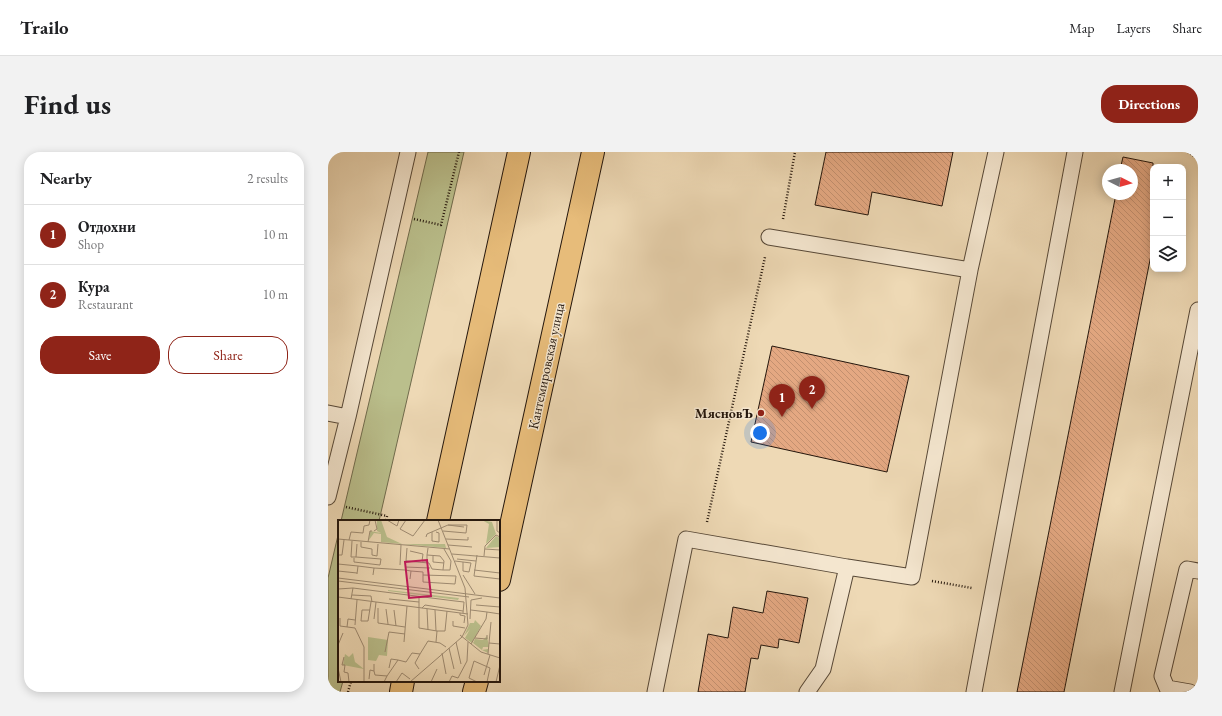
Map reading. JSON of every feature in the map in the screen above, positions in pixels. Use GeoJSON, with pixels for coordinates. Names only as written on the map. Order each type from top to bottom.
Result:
{"type":"FeatureCollection","features":[{"type":"Feature","properties":{"kind":"main road"},"geometry":{"type":"LineString","coordinates":[[438,520],[519,152]]}},
{"type":"Feature","properties":{"kind":"main road","name":"Кантемировская улица"},"geometry":{"type":"LineString","coordinates":[[500,575],[592,152]]}},
{"type":"Feature","properties":{"kind":"main road"},"geometry":{"type":"LineString","coordinates":[[401,692],[403,682]]}},
{"type":"Feature","properties":{"kind":"main road"},"geometry":{"type":"LineString","coordinates":[[474,692],[477,682]]}},
{"type":"Feature","properties":{"kind":"lane"},"geometry":{"type":"LineString","coordinates":[[328,497],[348,417],[408,152]]}},
{"type":"Feature","properties":{"kind":"lane"},"geometry":{"type":"LineString","coordinates":[[655,692],[686,539],[912,577],[970,270],[996,152]]}},
{"type":"Feature","properties":{"kind":"lane"},"geometry":{"type":"LineString","coordinates":[[974,692],[1075,152]]}},
{"type":"Feature","properties":{"kind":"lane"},"geometry":{"type":"LineString","coordinates":[[774,238],[970,270]]}},
{"type":"Feature","properties":{"kind":"lane"},"geometry":{"type":"LineString","coordinates":[[1122,692],[1198,310]]}},
{"type":"Feature","properties":{"kind":"lane"},"geometry":{"type":"LineString","coordinates":[[328,413],[348,417]]}},
{"type":"Feature","properties":{"kind":"lane"},"geometry":{"type":"LineString","coordinates":[[807,692],[823,670],[847,567]]}},
{"type":"Feature","properties":{"kind":"lane"},"geometry":{"type":"LineString","coordinates":[[1190,692],[1167,688],[1162,676],[1187,569],[1198,571]]}},
{"type":"Feature","properties":{"kind":"path"},"geometry":{"type":"LineString","coordinates":[[394,215],[441,225],[459,152]]}},
{"type":"Feature","properties":{"kind":"path"},"geometry":{"type":"LineString","coordinates":[[703,542],[795,152]]}},
{"type":"Feature","properties":{"kind":"path"},"geometry":{"type":"LineString","coordinates":[[1188,152],[1198,159]]}},
{"type":"Feature","properties":{"kind":"path"},"geometry":{"type":"LineString","coordinates":[[343,507],[387,516],[386,520]]}},
{"type":"Feature","properties":{"kind":"path"},"geometry":{"type":"LineString","coordinates":[[912,577],[993,591]]}},
{"type":"Feature","properties":{"kind":"path"},"geometry":{"type":"LineString","coordinates":[[348,692],[351,682]]}},
{"type":"Feature","properties":{"kind":"green space"},"geometry":{"type":"Polygon","coordinates":[[[428,152],[464,152],[379,520],[341,520],[428,152]]]}},
{"type":"Feature","properties":{"kind":"green space"},"geometry":{"type":"Polygon","coordinates":[[[338,535],[338,682],[343,682],[340,692],[328,692],[328,578],[338,535]]]}},
{"type":"Feature","properties":{"kind":"building"},"geometry":{"type":"Polygon","coordinates":[[[826,152],[953,152],[942,206],[872,192],[868,215],[815,205],[826,152]]]}},
{"type":"Feature","properties":{"kind":"building"},"geometry":{"type":"Polygon","coordinates":[[[1123,157],[1153,163],[1150,164],[1150,260],[1064,692],[1017,692],[1115,200],[1138,200],[1138,164],[1121,164],[1123,157]]]}},
{"type":"Feature","properties":{"kind":"building"},"geometry":{"type":"Polygon","coordinates":[[[772,346],[909,376],[887,472],[751,442],[772,346]]]}},
{"type":"Feature","properties":{"kind":"building"},"geometry":{"type":"Polygon","coordinates":[[[767,591],[808,598],[799,643],[779,639],[778,648],[761,645],[758,659],[751,658],[745,692],[698,692],[708,634],[728,638],[733,607],[763,613],[767,591]]]}},
{"type":"Feature","properties":{"kind":"place","name":"Кура"},"geometry":{"type":"Point","coordinates":[812,409]}},
{"type":"Feature","properties":{"kind":"place","name":"МясновЪ"},"geometry":{"type":"Point","coordinates":[761,413]}},
{"type":"Feature","properties":{"kind":"place","name":"Отдохни"},"geometry":{"type":"Point","coordinates":[782,417]}}]}
